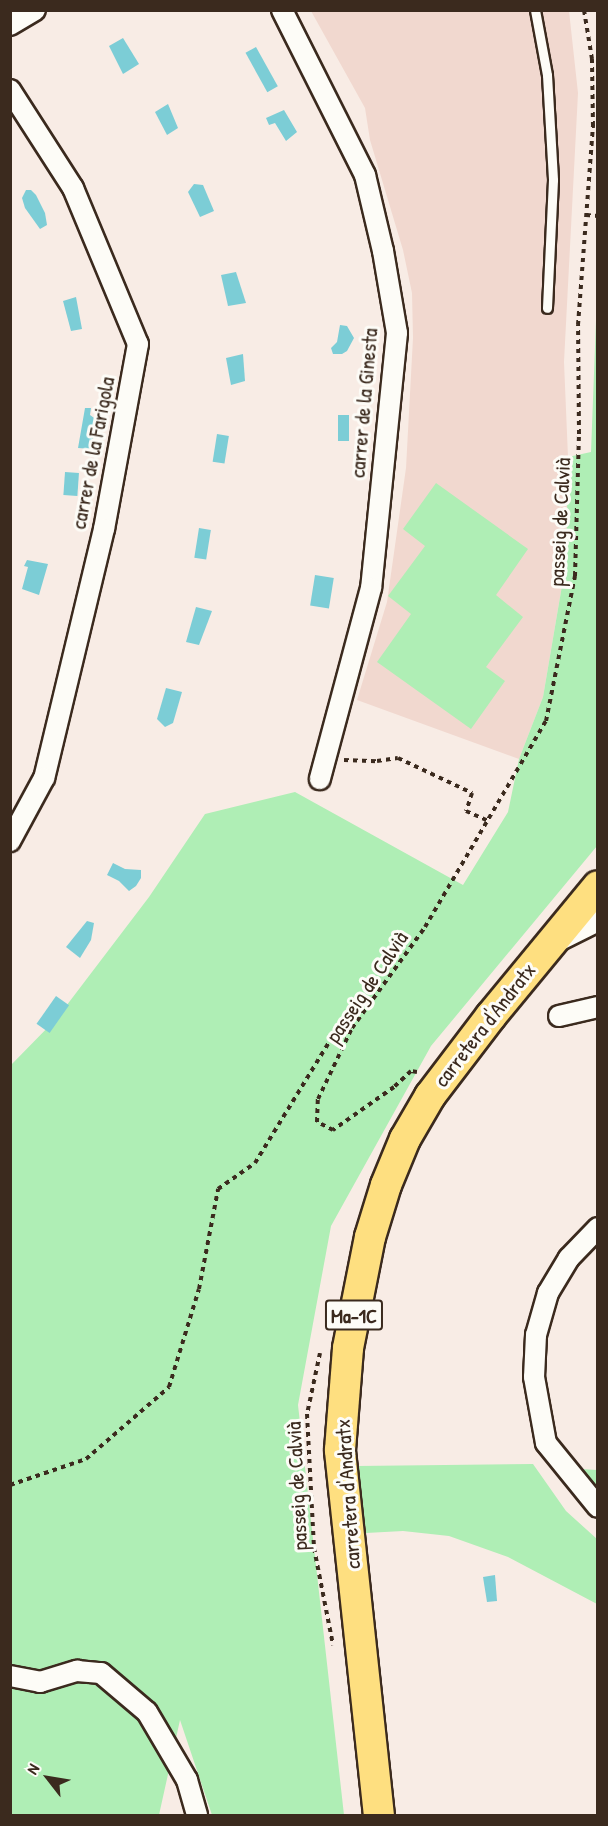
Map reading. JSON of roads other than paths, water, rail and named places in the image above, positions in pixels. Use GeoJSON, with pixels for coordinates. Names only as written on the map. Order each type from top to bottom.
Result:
{"type":"FeatureCollection","features":[{"type":"Feature","properties":{"kind":"main road","name":"carretera d'Andratx"},"geometry":{"type":"LineString","coordinates":[[379,1815],[340,1450],[348,1348],[357,1292],[379,1206],[405,1139],[430,1096],[597,886]]}},
{"type":"Feature","properties":{"kind":"street"},"geometry":{"type":"LineString","coordinates":[[10,25],[35,10]]}},
{"type":"Feature","properties":{"kind":"street","name":"carrer de la Ginesta"},"geometry":{"type":"LineString","coordinates":[[282,10],[365,175],[383,251],[397,333],[371,588],[320,779]]}},
{"type":"Feature","properties":{"kind":"street","name":"carrer de la Farigola"},"geometry":{"type":"LineString","coordinates":[[10,90],[73,188],[138,344],[104,529],[44,778],[10,841]]}},
{"type":"Feature","properties":{"kind":"street"},"geometry":{"type":"LineString","coordinates":[[547,946],[597,921]]}},
{"type":"Feature","properties":{"kind":"street"},"geometry":{"type":"LineString","coordinates":[[559,1016],[597,1007]]}},
{"type":"Feature","properties":{"kind":"street"},"geometry":{"type":"LineString","coordinates":[[597,1228],[569,1258],[548,1293],[536,1335],[534,1377],[546,1443],[597,1507]]}},
{"type":"Feature","properties":{"kind":"street"},"geometry":{"type":"LineString","coordinates":[[10,1676],[40,1682],[77,1671],[101,1673],[147,1712],[187,1780],[197,1815]]}},
{"type":"Feature","properties":{"kind":"lane"},"geometry":{"type":"LineString","coordinates":[[535,10],[547,75],[554,180],[547,308]]}},
{"type":"Feature","properties":{"kind":"water"},"geometry":{"type":"Polygon","coordinates":[[[123,38],[139,64],[123,74],[109,46],[123,38]]]}},
{"type":"Feature","properties":{"kind":"water"},"geometry":{"type":"Polygon","coordinates":[[[256,47],[278,86],[267,92],[246,53],[256,47]]]}},
{"type":"Feature","properties":{"kind":"water"},"geometry":{"type":"Polygon","coordinates":[[[168,104],[178,128],[167,135],[155,112],[168,104]]]}},
{"type":"Feature","properties":{"kind":"water"},"geometry":{"type":"Polygon","coordinates":[[[284,110],[297,132],[286,141],[275,123],[269,125],[266,118],[284,110]]]}},
{"type":"Feature","properties":{"kind":"water"},"geometry":{"type":"Polygon","coordinates":[[[194,184],[203,185],[214,211],[200,217],[188,192],[194,184]]]}},
{"type":"Feature","properties":{"kind":"water"},"geometry":{"type":"Polygon","coordinates":[[[26,190],[31,190],[36,195],[45,213],[47,225],[40,229],[25,208],[22,198],[26,190]]]}},
{"type":"Feature","properties":{"kind":"water"},"geometry":{"type":"Polygon","coordinates":[[[236,272],[246,303],[228,306],[221,275],[236,272]]]}},
{"type":"Feature","properties":{"kind":"water"},"geometry":{"type":"Polygon","coordinates":[[[76,297],[82,329],[71,331],[63,301],[76,297]]]}},
{"type":"Feature","properties":{"kind":"water"},"geometry":{"type":"Polygon","coordinates":[[[340,325],[347,326],[354,338],[347,351],[342,354],[333,354],[331,348],[337,342],[340,325]]]}},
{"type":"Feature","properties":{"kind":"water"},"geometry":{"type":"Polygon","coordinates":[[[243,354],[245,381],[231,385],[226,358],[243,354]]]}},
{"type":"Feature","properties":{"kind":"water"},"geometry":{"type":"Polygon","coordinates":[[[85,408],[91,408],[90,415],[97,420],[91,449],[78,448],[85,408]]]}},
{"type":"Feature","properties":{"kind":"water"},"geometry":{"type":"Polygon","coordinates":[[[338,415],[349,415],[349,441],[338,441],[338,415]]]}},
{"type":"Feature","properties":{"kind":"water"},"geometry":{"type":"Polygon","coordinates":[[[217,434],[229,436],[224,464],[213,462],[217,434]]]}},
{"type":"Feature","properties":{"kind":"water"},"geometry":{"type":"Polygon","coordinates":[[[65,472],[79,473],[77,496],[63,495],[65,472]]]}},
{"type":"Feature","properties":{"kind":"water"},"geometry":{"type":"Polygon","coordinates":[[[199,528],[211,530],[206,560],[194,558],[199,528]]]}},
{"type":"Feature","properties":{"kind":"water"},"geometry":{"type":"Polygon","coordinates":[[[27,560],[48,564],[39,595],[22,589],[28,567],[24,566],[27,560]]]}},
{"type":"Feature","properties":{"kind":"water"},"geometry":{"type":"Polygon","coordinates":[[[315,575],[334,578],[329,609],[310,606],[315,575]]]}},
{"type":"Feature","properties":{"kind":"water"},"geometry":{"type":"Polygon","coordinates":[[[196,607],[212,611],[199,645],[186,642],[196,607]]]}},
{"type":"Feature","properties":{"kind":"water"},"geometry":{"type":"Polygon","coordinates":[[[166,688],[182,692],[173,723],[165,727],[157,719],[166,688]]]}},
{"type":"Feature","properties":{"kind":"water"},"geometry":{"type":"Polygon","coordinates":[[[113,863],[125,869],[141,870],[141,878],[136,886],[129,891],[119,881],[107,875],[113,863]]]}},
{"type":"Feature","properties":{"kind":"water"},"geometry":{"type":"Polygon","coordinates":[[[87,921],[94,923],[91,940],[80,958],[66,947],[87,921]]]}},
{"type":"Feature","properties":{"kind":"water"},"geometry":{"type":"Polygon","coordinates":[[[56,996],[69,1005],[50,1033],[36,1024],[56,996]]]}},
{"type":"Feature","properties":{"kind":"water"},"geometry":{"type":"Polygon","coordinates":[[[495,1575],[497,1601],[487,1602],[483,1577],[495,1575]]]}}]}
